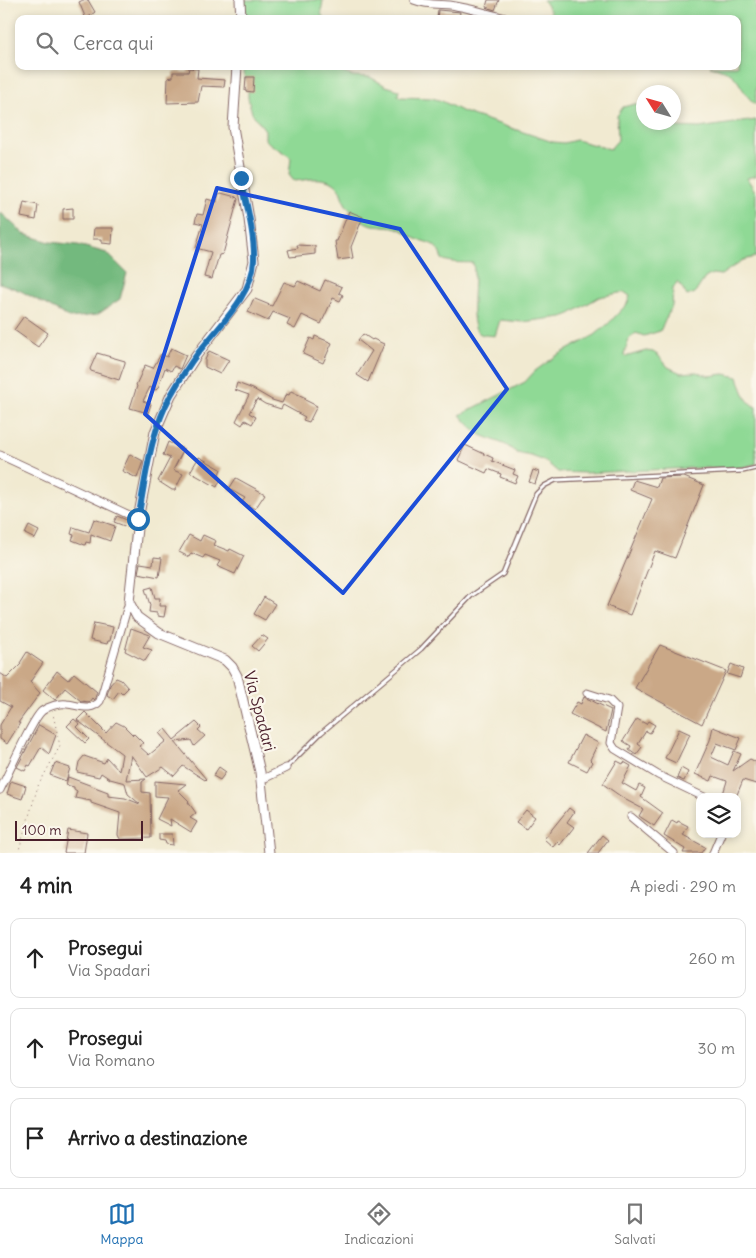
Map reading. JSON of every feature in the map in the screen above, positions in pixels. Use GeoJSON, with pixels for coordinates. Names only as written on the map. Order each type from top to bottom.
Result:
{"type":"FeatureCollection","features":[{"type":"Feature","properties":{"kind":"street"},"geometry":{"type":"LineString","coordinates":[[240,0],[241,15]]}},
{"type":"Feature","properties":{"kind":"street"},"geometry":{"type":"LineString","coordinates":[[414,0],[427,4],[470,9],[493,15]]}},
{"type":"Feature","properties":{"kind":"street"},"geometry":{"type":"LineString","coordinates":[[0,790],[40,713],[53,706],[66,703],[89,707],[96,706],[100,702],[129,602],[138,519],[153,438],[171,395],[196,356],[247,289],[254,261],[249,219],[233,127],[237,70]]}},
{"type":"Feature","properties":{"kind":"street"},"geometry":{"type":"LineString","coordinates":[[0,455],[138,519]]}},
{"type":"Feature","properties":{"kind":"street","name":"Via Spadari"},"geometry":{"type":"LineString","coordinates":[[129,602],[137,617],[158,633],[225,660],[237,676],[261,780],[268,853]]}},
{"type":"Feature","properties":{"kind":"street"},"geometry":{"type":"LineString","coordinates":[[587,693],[609,700],[618,708],[611,743],[614,749],[658,775],[696,793]]}},
{"type":"Feature","properties":{"kind":"street"},"geometry":{"type":"LineString","coordinates":[[261,780],[286,768]]}},
{"type":"Feature","properties":{"kind":"street"},"geometry":{"type":"LineString","coordinates":[[631,817],[674,853]]}},
{"type":"Feature","properties":{"kind":"street"},"geometry":{"type":"LineString","coordinates":[[713,853],[719,838]]}},
{"type":"Feature","properties":{"kind":"lane"},"geometry":{"type":"LineString","coordinates":[[286,768],[321,733],[421,649],[471,596],[503,574],[536,494],[544,486],[556,480],[743,472],[756,468]]}},
{"type":"Feature","properties":{"kind":"path"},"geometry":{"type":"LineString","coordinates":[[18,853],[38,786],[60,746],[53,719],[53,706]]}},
{"type":"Feature","properties":{"kind":"highlighted area"},"geometry":{"type":"Polygon","coordinates":[[[217,188],[400,229],[507,389],[343,593],[145,414],[217,188]]]}},
{"type":"Feature","properties":{"kind":"green space"},"geometry":{"type":"Polygon","coordinates":[[[244,0],[323,0],[322,15],[245,15],[244,0]]]}},
{"type":"Feature","properties":{"kind":"green space"},"geometry":{"type":"Polygon","coordinates":[[[543,0],[756,0],[756,105],[738,81],[723,70],[741,70],[741,15],[550,15],[543,0]]]}},
{"type":"Feature","properties":{"kind":"green space"},"geometry":{"type":"Polygon","coordinates":[[[243,70],[336,70],[352,76],[370,77],[386,86],[399,90],[399,97],[432,98],[463,112],[553,142],[564,143],[576,140],[610,149],[618,140],[617,116],[623,107],[635,104],[636,130],[681,130],[681,127],[699,128],[756,120],[756,176],[747,178],[756,193],[756,257],[743,260],[721,275],[712,274],[705,278],[695,293],[687,296],[677,282],[673,289],[672,306],[660,331],[644,336],[636,333],[629,339],[624,354],[625,357],[646,351],[653,352],[668,367],[681,373],[696,372],[710,376],[724,374],[738,377],[747,399],[756,407],[756,464],[738,468],[691,468],[586,473],[558,472],[545,461],[517,453],[506,445],[481,435],[460,415],[525,382],[535,371],[556,356],[595,335],[627,304],[630,296],[624,292],[599,297],[562,317],[522,322],[500,320],[495,336],[479,333],[475,328],[473,311],[473,263],[446,261],[442,259],[438,249],[432,244],[414,238],[402,230],[369,224],[348,208],[339,188],[332,182],[318,179],[294,181],[289,175],[291,158],[265,139],[265,130],[252,113],[248,98],[248,84],[243,70]]]}},
{"type":"Feature","properties":{"kind":"green space"},"geometry":{"type":"Polygon","coordinates":[[[0,212],[24,234],[50,242],[78,245],[107,253],[127,273],[120,299],[97,315],[70,318],[21,291],[0,283],[0,212]]]}},
{"type":"Feature","properties":{"kind":"building"},"geometry":{"type":"Polygon","coordinates":[[[88,0],[95,12],[91,15],[84,15],[79,2],[88,0]]]}},
{"type":"Feature","properties":{"kind":"building"},"geometry":{"type":"Polygon","coordinates":[[[488,0],[499,0],[495,10],[486,7],[488,0]]]}},
{"type":"Feature","properties":{"kind":"building"},"geometry":{"type":"Polygon","coordinates":[[[438,10],[460,12],[460,15],[437,15],[438,10]]]}},
{"type":"Feature","properties":{"kind":"building"},"geometry":{"type":"Polygon","coordinates":[[[188,70],[198,70],[197,78],[225,80],[224,87],[201,86],[198,102],[167,103],[168,78],[173,77],[173,72],[188,72],[188,70]]]}},
{"type":"Feature","properties":{"kind":"building"},"geometry":{"type":"Polygon","coordinates":[[[246,77],[254,77],[253,92],[245,91],[246,77]]]}},
{"type":"Feature","properties":{"kind":"building"},"geometry":{"type":"Polygon","coordinates":[[[221,193],[238,199],[223,254],[219,255],[212,279],[204,277],[211,252],[196,248],[203,224],[195,222],[197,214],[203,215],[207,199],[217,202],[221,193]]]}},
{"type":"Feature","properties":{"kind":"building"},"geometry":{"type":"Polygon","coordinates":[[[24,202],[38,205],[36,220],[21,217],[24,202]]]}},
{"type":"Feature","properties":{"kind":"building"},"geometry":{"type":"Polygon","coordinates":[[[73,208],[73,219],[63,219],[63,209],[73,208]]]}},
{"type":"Feature","properties":{"kind":"building"},"geometry":{"type":"Polygon","coordinates":[[[349,211],[363,217],[351,247],[353,258],[338,260],[335,241],[337,241],[349,211]]]}},
{"type":"Feature","properties":{"kind":"building"},"geometry":{"type":"Polygon","coordinates":[[[94,228],[113,228],[112,244],[102,243],[102,239],[93,239],[94,228]]]}},
{"type":"Feature","properties":{"kind":"building"},"geometry":{"type":"Polygon","coordinates":[[[297,245],[315,246],[315,254],[290,257],[288,250],[298,248],[297,245]]]}},
{"type":"Feature","properties":{"kind":"building"},"geometry":{"type":"Polygon","coordinates":[[[325,280],[342,287],[339,293],[343,295],[340,301],[333,298],[321,324],[302,315],[295,329],[287,325],[290,319],[273,312],[268,321],[248,312],[255,299],[272,306],[284,282],[295,286],[298,281],[320,291],[325,280]]]}},
{"type":"Feature","properties":{"kind":"building"},"geometry":{"type":"Polygon","coordinates":[[[24,316],[48,333],[38,347],[14,330],[24,316]]]}},
{"type":"Feature","properties":{"kind":"building"},"geometry":{"type":"Polygon","coordinates":[[[363,334],[372,340],[384,344],[368,382],[357,375],[372,351],[358,340],[363,334]]]}},
{"type":"Feature","properties":{"kind":"building"},"geometry":{"type":"Polygon","coordinates":[[[315,336],[332,343],[323,363],[303,354],[310,338],[314,340],[315,336]]]}},
{"type":"Feature","properties":{"kind":"building"},"geometry":{"type":"Polygon","coordinates":[[[171,348],[186,355],[180,369],[174,366],[171,371],[165,368],[158,388],[156,390],[150,387],[143,401],[151,404],[148,413],[130,408],[136,385],[145,365],[153,368],[161,354],[167,357],[171,348]]]}},
{"type":"Feature","properties":{"kind":"building"},"geometry":{"type":"Polygon","coordinates":[[[209,351],[229,360],[220,374],[205,367],[205,360],[209,351]]]}},
{"type":"Feature","properties":{"kind":"building"},"geometry":{"type":"Polygon","coordinates":[[[97,353],[125,361],[119,380],[91,371],[90,369],[97,353]]]}},
{"type":"Feature","properties":{"kind":"building"},"geometry":{"type":"Polygon","coordinates":[[[237,383],[282,403],[286,394],[289,395],[291,391],[317,406],[309,422],[303,420],[305,417],[283,405],[281,409],[265,404],[257,399],[249,413],[256,417],[252,424],[245,420],[242,425],[236,421],[249,395],[235,390],[237,383]]]}},
{"type":"Feature","properties":{"kind":"building"},"geometry":{"type":"Polygon","coordinates":[[[168,442],[184,449],[173,470],[183,474],[175,490],[158,481],[170,458],[163,455],[168,442]]]}},
{"type":"Feature","properties":{"kind":"building"},"geometry":{"type":"Polygon","coordinates":[[[465,445],[493,458],[492,461],[515,470],[513,474],[518,476],[515,483],[500,477],[501,474],[488,469],[486,473],[458,460],[465,445]]]}},
{"type":"Feature","properties":{"kind":"building"},"geometry":{"type":"Polygon","coordinates":[[[130,454],[143,461],[137,478],[122,471],[130,454]]]}},
{"type":"Feature","properties":{"kind":"building"},"geometry":{"type":"Polygon","coordinates":[[[199,457],[221,469],[218,477],[221,478],[217,487],[190,472],[199,457]]]}},
{"type":"Feature","properties":{"kind":"building"},"geometry":{"type":"Polygon","coordinates":[[[533,470],[539,472],[535,484],[529,482],[533,470]]]}},
{"type":"Feature","properties":{"kind":"building"},"geometry":{"type":"Polygon","coordinates":[[[684,477],[704,485],[675,558],[655,551],[630,615],[607,606],[652,499],[630,490],[634,480],[657,487],[660,478],[684,477]]]}},
{"type":"Feature","properties":{"kind":"building"},"geometry":{"type":"Polygon","coordinates":[[[236,478],[265,494],[255,509],[242,502],[245,498],[229,489],[236,478]]]}},
{"type":"Feature","properties":{"kind":"building"},"geometry":{"type":"Polygon","coordinates":[[[117,516],[129,521],[127,527],[114,522],[117,516]]]}},
{"type":"Feature","properties":{"kind":"building"},"geometry":{"type":"Polygon","coordinates":[[[94,519],[115,526],[110,541],[91,534],[90,543],[86,542],[85,545],[72,540],[74,535],[71,534],[73,527],[89,532],[94,519]]]}},
{"type":"Feature","properties":{"kind":"building"},"geometry":{"type":"Polygon","coordinates":[[[29,526],[39,531],[35,539],[25,534],[29,526]]]}},
{"type":"Feature","properties":{"kind":"building"},"geometry":{"type":"Polygon","coordinates":[[[189,535],[200,541],[203,535],[216,541],[214,545],[229,551],[230,549],[244,556],[235,574],[217,566],[220,561],[205,555],[203,558],[191,553],[189,557],[179,552],[189,535]]]}},
{"type":"Feature","properties":{"kind":"building"},"geometry":{"type":"Polygon","coordinates":[[[154,557],[162,558],[159,577],[138,573],[140,563],[153,565],[154,557]]]}},
{"type":"Feature","properties":{"kind":"building"},"geometry":{"type":"Polygon","coordinates":[[[152,587],[155,598],[160,598],[159,606],[166,606],[164,617],[157,616],[157,613],[149,612],[150,605],[145,589],[152,587]]]}},
{"type":"Feature","properties":{"kind":"building"},"geometry":{"type":"Polygon","coordinates":[[[264,597],[275,604],[265,620],[254,614],[264,597]]]}},
{"type":"Feature","properties":{"kind":"building"},"geometry":{"type":"Polygon","coordinates":[[[94,623],[113,627],[110,641],[107,644],[90,640],[94,623]]]}},
{"type":"Feature","properties":{"kind":"building"},"geometry":{"type":"Polygon","coordinates":[[[131,628],[150,635],[143,647],[152,650],[145,661],[125,651],[131,628]]]}},
{"type":"Feature","properties":{"kind":"building"},"geometry":{"type":"Polygon","coordinates":[[[262,635],[268,639],[258,651],[252,646],[262,635]]]}},
{"type":"Feature","properties":{"kind":"building"},"geometry":{"type":"Polygon","coordinates":[[[660,645],[726,671],[702,724],[635,688],[660,645]]]}},
{"type":"Feature","properties":{"kind":"building"},"geometry":{"type":"Polygon","coordinates":[[[27,652],[43,663],[30,682],[40,693],[18,723],[20,723],[7,744],[0,739],[0,725],[11,707],[0,701],[0,673],[7,678],[21,664],[27,652]]]}},
{"type":"Feature","properties":{"kind":"building"},"geometry":{"type":"Polygon","coordinates":[[[731,664],[743,669],[740,678],[727,674],[731,664]]]}},
{"type":"Feature","properties":{"kind":"building"},"geometry":{"type":"Polygon","coordinates":[[[57,671],[68,680],[74,673],[97,692],[94,700],[92,698],[89,702],[81,701],[65,688],[55,700],[43,690],[57,671]]]}},
{"type":"Feature","properties":{"kind":"building"},"geometry":{"type":"Polygon","coordinates":[[[116,678],[121,680],[128,688],[122,694],[119,691],[113,699],[107,695],[110,685],[116,678]]]}},
{"type":"Feature","properties":{"kind":"building"},"geometry":{"type":"Polygon","coordinates":[[[584,697],[611,710],[606,732],[570,714],[577,702],[581,704],[584,697]]]}},
{"type":"Feature","properties":{"kind":"building"},"geometry":{"type":"Polygon","coordinates":[[[85,712],[106,733],[116,722],[124,726],[143,743],[139,746],[149,755],[166,741],[159,733],[165,729],[174,740],[196,722],[201,727],[198,730],[205,736],[194,746],[191,740],[175,742],[205,780],[183,766],[174,776],[163,767],[147,777],[131,755],[126,780],[146,779],[142,782],[142,792],[150,793],[151,838],[120,839],[118,835],[120,813],[91,803],[91,801],[75,798],[77,791],[74,787],[66,785],[68,777],[108,792],[108,796],[125,798],[140,804],[128,794],[125,783],[110,779],[101,773],[99,777],[77,772],[79,762],[84,756],[104,763],[107,758],[119,771],[122,754],[77,720],[85,712]]]}},
{"type":"Feature","properties":{"kind":"building"},"geometry":{"type":"Polygon","coordinates":[[[74,719],[80,724],[77,727],[89,739],[85,743],[67,726],[74,719]]]}},
{"type":"Feature","properties":{"kind":"building"},"geometry":{"type":"Polygon","coordinates":[[[637,719],[646,724],[648,721],[655,725],[650,733],[646,731],[638,744],[642,747],[636,755],[629,750],[631,746],[623,741],[637,719]]]}},
{"type":"Feature","properties":{"kind":"building"},"geometry":{"type":"Polygon","coordinates":[[[39,725],[56,735],[49,754],[41,747],[25,771],[17,767],[39,725]]]}},
{"type":"Feature","properties":{"kind":"building"},"geometry":{"type":"Polygon","coordinates":[[[713,727],[741,738],[736,750],[717,743],[711,757],[728,765],[734,751],[741,754],[733,771],[750,759],[756,762],[756,784],[743,780],[738,793],[723,793],[727,781],[713,776],[711,781],[695,774],[710,740],[713,727]]]}},
{"type":"Feature","properties":{"kind":"building"},"geometry":{"type":"Polygon","coordinates":[[[679,729],[690,734],[676,763],[665,758],[679,729]]]}},
{"type":"Feature","properties":{"kind":"building"},"geometry":{"type":"Polygon","coordinates":[[[583,735],[598,743],[587,771],[569,762],[583,735]]]}},
{"type":"Feature","properties":{"kind":"building"},"geometry":{"type":"Polygon","coordinates":[[[617,761],[631,766],[622,783],[636,791],[639,785],[645,788],[641,797],[663,813],[654,826],[639,816],[643,809],[603,784],[617,761]]]}},
{"type":"Feature","properties":{"kind":"building"},"geometry":{"type":"Polygon","coordinates":[[[55,763],[70,768],[66,781],[50,775],[55,763]]]}},
{"type":"Feature","properties":{"kind":"building"},"geometry":{"type":"Polygon","coordinates":[[[219,767],[226,772],[220,780],[213,776],[219,767]]]}},
{"type":"Feature","properties":{"kind":"building"},"geometry":{"type":"Polygon","coordinates":[[[681,768],[688,772],[684,781],[677,778],[681,768]]]}},
{"type":"Feature","properties":{"kind":"building"},"geometry":{"type":"Polygon","coordinates":[[[11,781],[26,786],[22,799],[7,794],[11,781]]]}},
{"type":"Feature","properties":{"kind":"building"},"geometry":{"type":"Polygon","coordinates":[[[155,781],[186,784],[178,790],[189,801],[196,813],[190,818],[197,822],[191,832],[170,819],[171,826],[157,819],[168,797],[155,796],[155,781]]]}},
{"type":"Feature","properties":{"kind":"building"},"geometry":{"type":"Polygon","coordinates":[[[569,808],[574,812],[567,822],[574,827],[560,845],[557,842],[553,847],[544,839],[569,808]]]}},
{"type":"Feature","properties":{"kind":"building"},"geometry":{"type":"Polygon","coordinates":[[[526,810],[535,817],[526,829],[516,822],[526,810]]]}},
{"type":"Feature","properties":{"kind":"building"},"geometry":{"type":"Polygon","coordinates":[[[672,820],[688,826],[683,835],[705,847],[701,853],[683,853],[685,849],[664,836],[672,820]]]}},
{"type":"Feature","properties":{"kind":"building"},"geometry":{"type":"Polygon","coordinates":[[[68,830],[87,833],[84,853],[64,853],[68,830]]]}},
{"type":"Feature","properties":{"kind":"building"},"geometry":{"type":"Polygon","coordinates":[[[159,834],[172,834],[173,845],[159,840],[159,834]]]}},
{"type":"Feature","properties":{"kind":"building"},"geometry":{"type":"Polygon","coordinates":[[[602,835],[608,840],[598,853],[588,853],[602,835]]]}},
{"type":"Feature","properties":{"kind":"route"},"geometry":{"type":"LineString","coordinates":[[138,519],[155,432],[171,395],[196,356],[244,294],[250,282],[254,261],[249,219],[241,178]]}}]}
